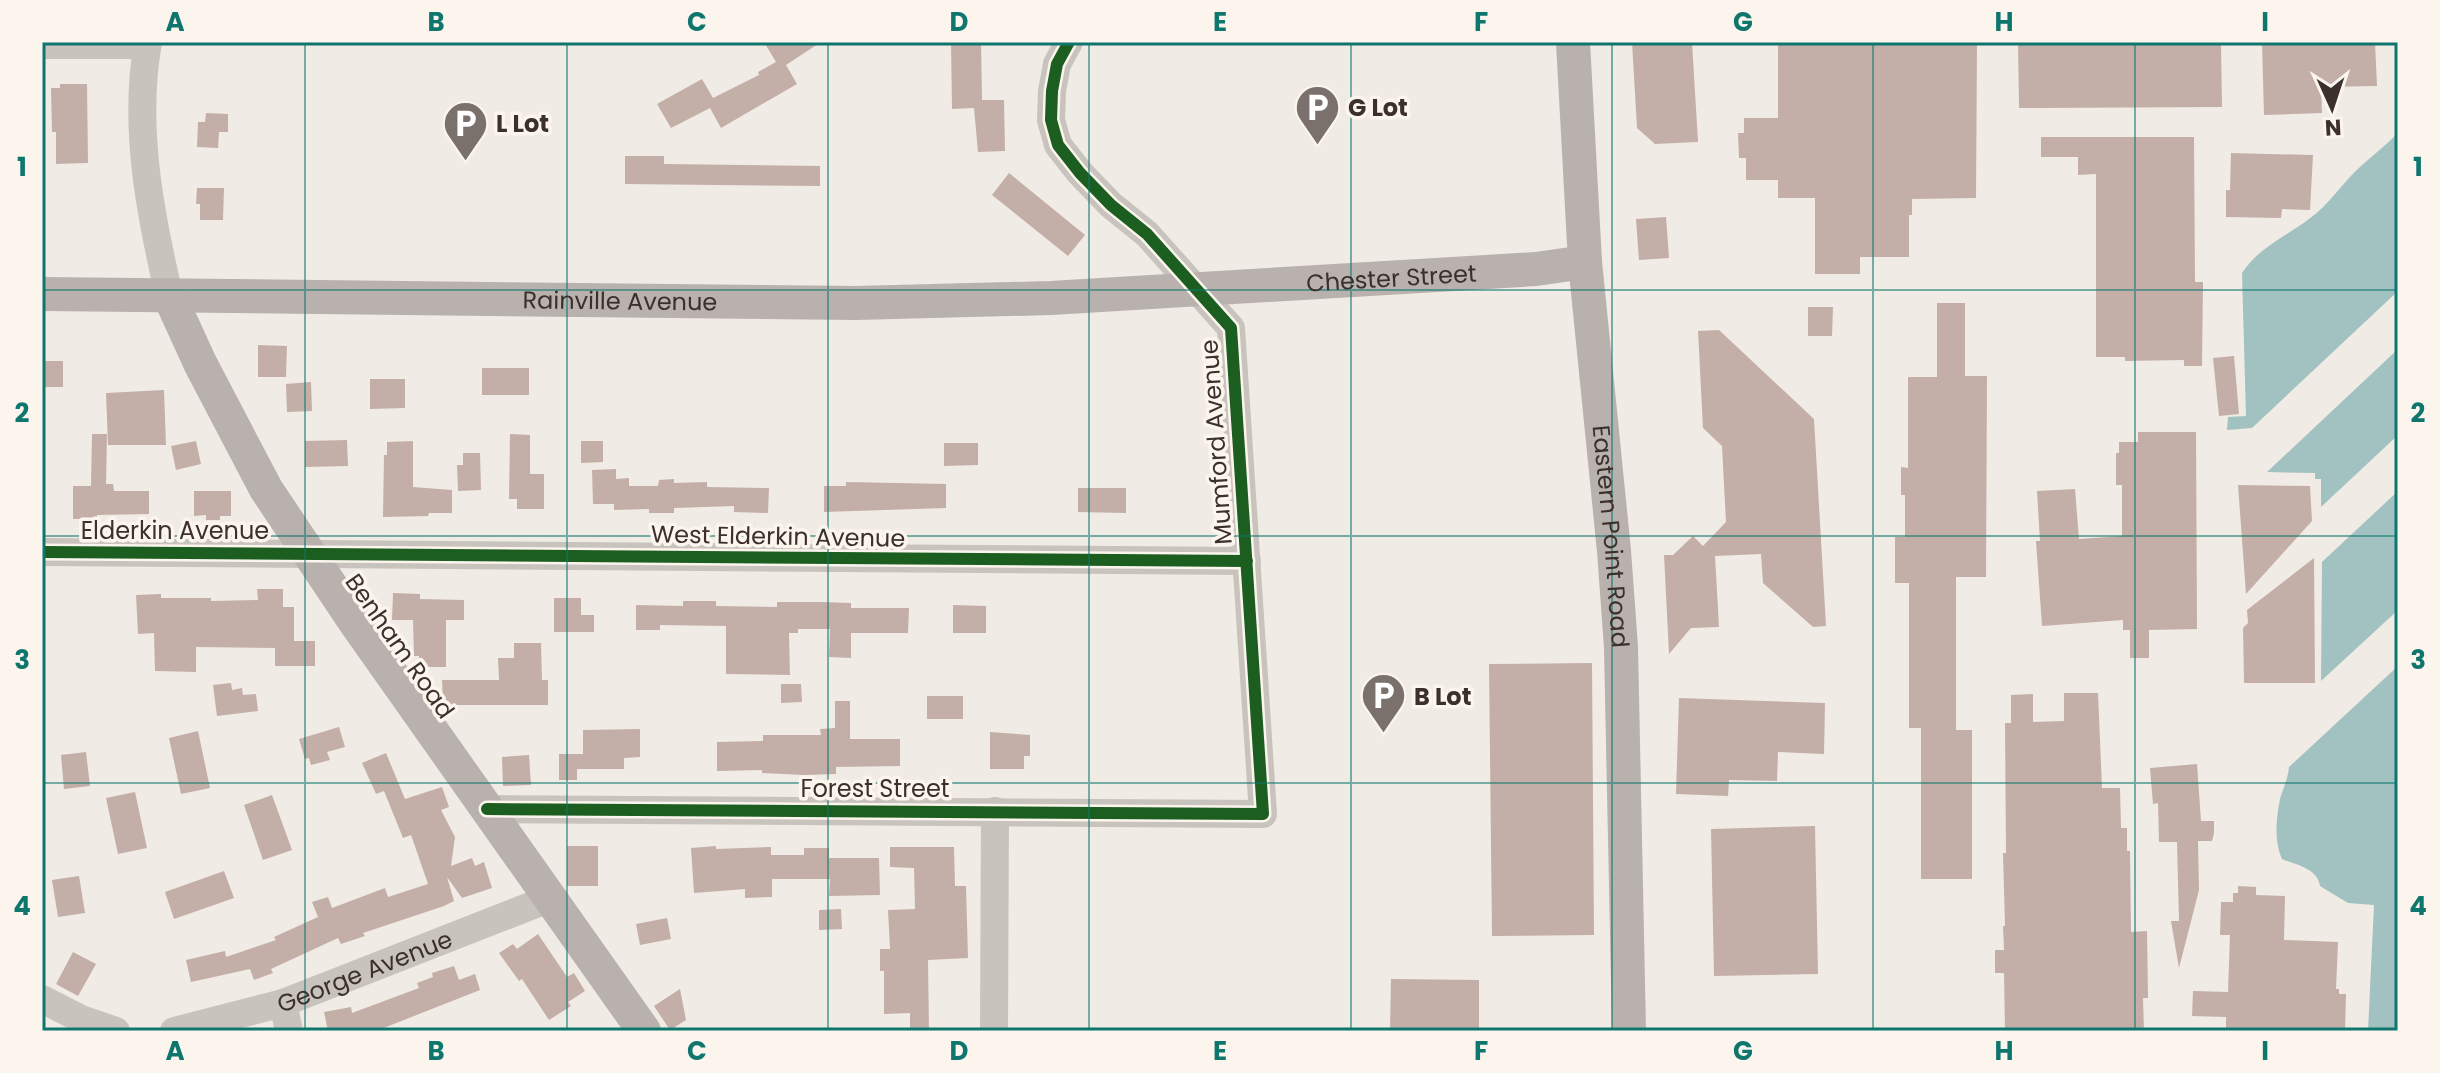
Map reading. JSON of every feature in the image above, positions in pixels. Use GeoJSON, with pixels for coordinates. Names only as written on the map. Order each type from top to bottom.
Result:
{"type":"FeatureCollection","features":[{"type":"Feature","properties":{"kind":"main road","name":"Eastern Point Road"},"geometry":{"type":"LineString","coordinates":[[1573,42],[1585,262],[1621,647],[1629,1031]]}},
{"type":"Feature","properties":{"kind":"main road","name":"Chester Street"},"geometry":{"type":"LineString","coordinates":[[1196,290],[1536,269],[1585,262]]}},
{"type":"Feature","properties":{"kind":"main road","name":"Rainville Avenue"},"geometry":{"type":"LineString","coordinates":[[42,294],[856,303],[1051,298],[1196,290]]}},
{"type":"Feature","properties":{"kind":"main road","name":"Benham Road"},"geometry":{"type":"LineString","coordinates":[[169,295],[200,363],[266,489],[644,1031]]}},
{"type":"Feature","properties":{"kind":"street","name":"Mumford Avenue"},"geometry":{"type":"LineString","coordinates":[[1069,42],[1057,64],[1052,91],[1051,120],[1058,145],[1111,205],[1147,234],[1231,328],[1263,814]]}},
{"type":"Feature","properties":{"kind":"street"},"geometry":{"type":"LineString","coordinates":[[42,45],[147,44]]}},
{"type":"Feature","properties":{"kind":"street","name":"Benham Road"},"geometry":{"type":"LineString","coordinates":[[147,44],[143,104],[144,157],[156,237],[169,295]]}},
{"type":"Feature","properties":{"kind":"street","name":"Elderkin Avenue"},"geometry":{"type":"LineString","coordinates":[[42,552],[309,552]]}},
{"type":"Feature","properties":{"kind":"street","name":"West Elderkin Avenue"},"geometry":{"type":"LineString","coordinates":[[309,552],[1247,561]]}},
{"type":"Feature","properties":{"kind":"street","name":"Forest Street"},"geometry":{"type":"LineString","coordinates":[[487,809],[1263,814]]}},
{"type":"Feature","properties":{"kind":"street"},"geometry":{"type":"LineString","coordinates":[[994,1031],[995,811]]}},
{"type":"Feature","properties":{"kind":"street","name":"George Avenue"},"geometry":{"type":"LineString","coordinates":[[174,1031],[283,1003],[551,898]]}},
{"type":"Feature","properties":{"kind":"street"},"geometry":{"type":"LineString","coordinates":[[42,999],[81,1019],[116,1031]]}},
{"type":"Feature","properties":{"kind":"street"},"geometry":{"type":"LineString","coordinates":[[283,1003],[289,1031]]}},
{"type":"Feature","properties":{"kind":"water"},"geometry":{"type":"Polygon","coordinates":[[[2398,133],[2398,291],[2252,428],[2227,430],[2228,417],[2246,416],[2242,273],[2264,249],[2316,213],[2398,133]]]}},
{"type":"Feature","properties":{"kind":"water"},"geometry":{"type":"Polygon","coordinates":[[[2398,349],[2398,435],[2321,507],[2321,479],[2315,479],[2315,473],[2267,472],[2398,349]]]}},
{"type":"Feature","properties":{"kind":"water"},"geometry":{"type":"Polygon","coordinates":[[[2398,491],[2398,610],[2321,681],[2322,562],[2398,491]]]}},
{"type":"Feature","properties":{"kind":"water"},"geometry":{"type":"Polygon","coordinates":[[[2398,666],[2398,1031],[2368,1031],[2374,905],[2348,903],[2320,886],[2311,872],[2282,859],[2277,822],[2289,767],[2398,666]]]}},
{"type":"Feature","properties":{"kind":"building"},"geometry":{"type":"Polygon","coordinates":[[[764,42],[821,42],[786,65],[797,84],[721,128],[710,108],[671,128],[657,104],[702,79],[713,98],[759,75],[758,72],[776,62],[764,42]]]}},
{"type":"Feature","properties":{"kind":"building"},"geometry":{"type":"Polygon","coordinates":[[[951,42],[981,42],[982,100],[1004,100],[1005,151],[978,152],[974,108],[952,109],[951,42]]]}},
{"type":"Feature","properties":{"kind":"building"},"geometry":{"type":"Polygon","coordinates":[[[1632,42],[1692,42],[1698,142],[1655,144],[1637,128],[1632,42]]]}},
{"type":"Feature","properties":{"kind":"building"},"geometry":{"type":"Polygon","coordinates":[[[1778,42],[1977,42],[1976,198],[1912,199],[1909,257],[1860,257],[1860,274],[1815,274],[1815,198],[1778,198],[1778,180],[1746,180],[1746,158],[1739,158],[1738,133],[1744,133],[1744,118],[1778,118],[1778,42]]]}},
{"type":"Feature","properties":{"kind":"building"},"geometry":{"type":"Polygon","coordinates":[[[2018,42],[2221,42],[2222,107],[2019,108],[2018,42]]]}},
{"type":"Feature","properties":{"kind":"building"},"geometry":{"type":"Polygon","coordinates":[[[2262,42],[2375,42],[2377,86],[2321,87],[2322,113],[2264,115],[2262,42]]]}},
{"type":"Feature","properties":{"kind":"building"},"geometry":{"type":"Polygon","coordinates":[[[60,84],[87,84],[88,163],[56,164],[51,88],[60,88],[60,84]]]}},
{"type":"Feature","properties":{"kind":"building"},"geometry":{"type":"Polygon","coordinates":[[[206,113],[228,114],[228,132],[219,132],[218,148],[197,147],[198,122],[205,122],[206,113]]]}},
{"type":"Feature","properties":{"kind":"building"},"geometry":{"type":"Polygon","coordinates":[[[2041,137],[2194,137],[2195,282],[2203,282],[2202,366],[2184,366],[2184,360],[2125,361],[2125,357],[2096,357],[2096,174],[2078,175],[2078,157],[2041,157],[2041,137]]]}},
{"type":"Feature","properties":{"kind":"building"},"geometry":{"type":"Polygon","coordinates":[[[2231,153],[2313,155],[2310,210],[2282,209],[2281,218],[2226,217],[2231,153]]]}},
{"type":"Feature","properties":{"kind":"building"},"geometry":{"type":"Polygon","coordinates":[[[625,156],[664,156],[664,164],[820,166],[820,186],[625,184],[625,156]]]}},
{"type":"Feature","properties":{"kind":"building"},"geometry":{"type":"Polygon","coordinates":[[[1009,173],[1085,235],[1068,256],[992,195],[1009,173]]]}},
{"type":"Feature","properties":{"kind":"building"},"geometry":{"type":"Polygon","coordinates":[[[197,188],[224,188],[223,220],[200,220],[200,204],[196,204],[197,188]]]}},
{"type":"Feature","properties":{"kind":"building"},"geometry":{"type":"Polygon","coordinates":[[[1666,217],[1669,258],[1639,260],[1636,219],[1666,217]]]}},
{"type":"Feature","properties":{"kind":"building"},"geometry":{"type":"Polygon","coordinates":[[[1937,303],[1965,303],[1965,376],[1987,376],[1986,577],[1956,577],[1956,730],[1972,730],[1972,879],[1921,879],[1921,728],[1909,728],[1909,583],[1895,583],[1895,537],[1905,537],[1901,467],[1908,468],[1908,377],[1937,377],[1937,303]]]}},
{"type":"Feature","properties":{"kind":"building"},"geometry":{"type":"Polygon","coordinates":[[[1808,307],[1833,307],[1832,336],[1808,336],[1808,307]]]}},
{"type":"Feature","properties":{"kind":"building"},"geometry":{"type":"Polygon","coordinates":[[[1719,330],[1814,419],[1826,626],[1813,627],[1763,583],[1761,554],[1715,556],[1719,627],[1691,628],[1669,654],[1664,555],[1673,555],[1693,536],[1703,546],[1726,522],[1722,446],[1703,428],[1698,331],[1719,330]]]}},
{"type":"Feature","properties":{"kind":"building"},"geometry":{"type":"Polygon","coordinates":[[[258,345],[287,346],[286,377],[258,377],[258,345]]]}},
{"type":"Feature","properties":{"kind":"building"},"geometry":{"type":"Polygon","coordinates":[[[2234,356],[2239,414],[2219,416],[2213,358],[2234,356]]]}},
{"type":"Feature","properties":{"kind":"building"},"geometry":{"type":"Polygon","coordinates":[[[42,361],[63,361],[63,387],[42,387],[42,361]]]}},
{"type":"Feature","properties":{"kind":"building"},"geometry":{"type":"Polygon","coordinates":[[[482,368],[529,368],[529,395],[482,395],[482,368]]]}},
{"type":"Feature","properties":{"kind":"building"},"geometry":{"type":"Polygon","coordinates":[[[370,379],[405,379],[405,408],[370,409],[370,379]]]}},
{"type":"Feature","properties":{"kind":"building"},"geometry":{"type":"Polygon","coordinates":[[[311,382],[312,411],[287,412],[286,384],[311,382]]]}},
{"type":"Feature","properties":{"kind":"building"},"geometry":{"type":"Polygon","coordinates":[[[164,390],[166,445],[108,445],[106,393],[164,390]]]}},
{"type":"Feature","properties":{"kind":"building"},"geometry":{"type":"Polygon","coordinates":[[[2138,432],[2196,432],[2197,629],[2149,630],[2149,658],[2130,658],[2130,630],[2123,630],[2123,620],[2042,626],[2036,541],[2040,541],[2037,491],[2075,489],[2079,539],[2122,536],[2122,485],[2116,485],[2116,453],[2119,453],[2119,442],[2138,442],[2138,432]]]}},
{"type":"Feature","properties":{"kind":"building"},"geometry":{"type":"Polygon","coordinates":[[[92,434],[107,434],[106,484],[113,484],[114,491],[149,491],[149,514],[97,515],[97,519],[73,519],[73,486],[91,486],[92,434]]]}},
{"type":"Feature","properties":{"kind":"building"},"geometry":{"type":"Polygon","coordinates":[[[510,434],[530,435],[530,474],[544,474],[544,509],[517,509],[517,499],[509,499],[510,434]]]}},
{"type":"Feature","properties":{"kind":"building"},"geometry":{"type":"Polygon","coordinates":[[[347,440],[348,466],[305,467],[305,441],[347,440]]]}},
{"type":"Feature","properties":{"kind":"building"},"geometry":{"type":"Polygon","coordinates":[[[196,441],[201,464],[176,470],[171,446],[196,441]]]}},
{"type":"Feature","properties":{"kind":"building"},"geometry":{"type":"Polygon","coordinates":[[[413,441],[413,487],[452,490],[452,513],[383,517],[387,442],[413,441]]]}},
{"type":"Feature","properties":{"kind":"building"},"geometry":{"type":"Polygon","coordinates":[[[581,441],[603,441],[603,462],[581,463],[581,441]]]}},
{"type":"Feature","properties":{"kind":"building"},"geometry":{"type":"Polygon","coordinates":[[[944,443],[978,443],[978,465],[944,466],[944,443]]]}},
{"type":"Feature","properties":{"kind":"building"},"geometry":{"type":"Polygon","coordinates":[[[463,453],[480,453],[481,490],[458,491],[457,465],[463,465],[463,453]]]}},
{"type":"Feature","properties":{"kind":"building"},"geometry":{"type":"Polygon","coordinates":[[[616,469],[616,479],[629,478],[629,486],[658,486],[659,480],[674,479],[674,483],[707,482],[707,487],[769,488],[768,513],[734,512],[734,506],[674,508],[674,513],[649,513],[649,509],[614,510],[614,504],[593,504],[592,470],[616,469]]]}},
{"type":"Feature","properties":{"kind":"building"},"geometry":{"type":"Polygon","coordinates":[[[846,482],[946,484],[946,508],[824,512],[824,486],[846,486],[846,482]]]}},
{"type":"Feature","properties":{"kind":"building"},"geometry":{"type":"Polygon","coordinates":[[[2238,485],[2310,486],[2312,521],[2246,594],[2238,485]]]}},
{"type":"Feature","properties":{"kind":"building"},"geometry":{"type":"Polygon","coordinates":[[[1078,488],[1126,488],[1126,513],[1078,512],[1078,488]]]}},
{"type":"Feature","properties":{"kind":"building"},"geometry":{"type":"Polygon","coordinates":[[[194,491],[231,491],[231,516],[206,520],[206,515],[194,516],[194,491]]]}},
{"type":"Feature","properties":{"kind":"building"},"geometry":{"type":"Polygon","coordinates":[[[2314,558],[2315,683],[2244,683],[2243,628],[2248,623],[2247,610],[2314,558]]]}},
{"type":"Feature","properties":{"kind":"building"},"geometry":{"type":"Polygon","coordinates":[[[257,589],[283,589],[283,607],[294,607],[294,641],[315,641],[315,666],[275,666],[275,648],[196,647],[196,672],[155,671],[154,633],[138,634],[136,595],[211,598],[211,601],[258,600],[257,589]]]}},
{"type":"Feature","properties":{"kind":"building"},"geometry":{"type":"Polygon","coordinates":[[[393,593],[420,594],[420,599],[464,600],[464,620],[446,620],[446,667],[419,667],[419,656],[414,656],[413,620],[392,620],[393,593]]]}},
{"type":"Feature","properties":{"kind":"building"},"geometry":{"type":"Polygon","coordinates":[[[554,598],[581,598],[581,615],[594,615],[594,632],[554,632],[554,598]]]}},
{"type":"Feature","properties":{"kind":"building"},"geometry":{"type":"Polygon","coordinates":[[[683,601],[716,601],[716,606],[777,607],[777,602],[821,602],[851,603],[851,608],[909,608],[908,633],[851,633],[851,658],[829,657],[830,629],[798,629],[798,633],[789,633],[790,675],[726,674],[726,626],[660,625],[660,630],[636,630],[636,605],[683,606],[683,601]]]}},
{"type":"Feature","properties":{"kind":"building"},"geometry":{"type":"Polygon","coordinates":[[[953,605],[986,606],[986,633],[953,633],[953,605]]]}},
{"type":"Feature","properties":{"kind":"building"},"geometry":{"type":"Polygon","coordinates":[[[514,643],[541,643],[542,680],[548,680],[548,705],[443,705],[442,680],[499,680],[498,658],[514,658],[514,643]]]}},
{"type":"Feature","properties":{"kind":"building"},"geometry":{"type":"Polygon","coordinates":[[[1592,663],[1594,935],[1492,936],[1489,664],[1592,663]]]}},
{"type":"Feature","properties":{"kind":"building"},"geometry":{"type":"Polygon","coordinates":[[[231,683],[232,690],[242,688],[243,695],[256,694],[258,711],[217,716],[213,685],[231,683]]]}},
{"type":"Feature","properties":{"kind":"building"},"geometry":{"type":"Polygon","coordinates":[[[781,684],[801,684],[802,702],[781,703],[781,684]]]}},
{"type":"Feature","properties":{"kind":"building"},"geometry":{"type":"Polygon","coordinates":[[[2064,693],[2098,693],[2102,788],[2120,788],[2121,828],[2127,828],[2131,932],[2147,931],[2148,998],[2143,998],[2144,1031],[2005,1031],[2004,973],[1995,973],[1995,950],[2004,950],[2005,723],[2011,723],[2011,695],[2033,694],[2033,722],[2064,721],[2064,693]]]}},
{"type":"Feature","properties":{"kind":"building"},"geometry":{"type":"Polygon","coordinates":[[[927,696],[963,696],[963,719],[927,719],[927,696]]]}},
{"type":"Feature","properties":{"kind":"building"},"geometry":{"type":"Polygon","coordinates":[[[1679,698],[1825,703],[1824,754],[1778,752],[1777,781],[1729,780],[1728,796],[1676,794],[1679,698]]]}},
{"type":"Feature","properties":{"kind":"building"},"geometry":{"type":"Polygon","coordinates":[[[835,701],[850,701],[850,739],[900,739],[900,766],[836,767],[836,774],[804,775],[762,773],[762,770],[717,771],[717,742],[763,741],[763,735],[821,735],[820,729],[835,728],[835,701]]]}},
{"type":"Feature","properties":{"kind":"building"},"geometry":{"type":"Polygon","coordinates":[[[339,727],[345,747],[327,752],[330,760],[311,765],[309,758],[305,759],[299,739],[339,727]]]}},
{"type":"Feature","properties":{"kind":"building"},"geometry":{"type":"Polygon","coordinates":[[[640,729],[640,757],[624,758],[624,769],[577,769],[577,780],[559,780],[559,754],[583,754],[583,730],[640,729]]]}},
{"type":"Feature","properties":{"kind":"building"},"geometry":{"type":"Polygon","coordinates":[[[198,731],[210,788],[181,794],[169,738],[198,731]]]}},
{"type":"Feature","properties":{"kind":"building"},"geometry":{"type":"Polygon","coordinates":[[[990,732],[1030,735],[1030,756],[1024,756],[1024,769],[990,769],[990,732]]]}},
{"type":"Feature","properties":{"kind":"building"},"geometry":{"type":"Polygon","coordinates":[[[86,752],[90,786],[64,789],[61,755],[86,752]]]}},
{"type":"Feature","properties":{"kind":"building"},"geometry":{"type":"Polygon","coordinates":[[[386,753],[405,799],[442,787],[449,807],[441,810],[455,837],[451,866],[472,858],[475,866],[484,862],[492,888],[462,898],[447,877],[454,901],[444,906],[363,933],[365,936],[341,944],[338,938],[254,980],[250,969],[191,982],[186,960],[225,951],[226,957],[276,940],[274,937],[318,917],[312,902],[328,897],[332,908],[385,888],[388,897],[428,884],[411,835],[403,838],[384,791],[376,794],[362,763],[386,753]]]}},
{"type":"Feature","properties":{"kind":"building"},"geometry":{"type":"Polygon","coordinates":[[[529,755],[531,785],[503,786],[502,757],[529,755]]]}},
{"type":"Feature","properties":{"kind":"building"},"geometry":{"type":"Polygon","coordinates":[[[2197,764],[2201,821],[2214,821],[2214,833],[2212,841],[2198,841],[2199,890],[2179,968],[2171,921],[2179,921],[2177,842],[2159,842],[2158,803],[2153,804],[2150,768],[2197,764]]]}},
{"type":"Feature","properties":{"kind":"building"},"geometry":{"type":"Polygon","coordinates":[[[135,792],[147,848],[118,854],[106,798],[135,792]]]}},
{"type":"Feature","properties":{"kind":"building"},"geometry":{"type":"Polygon","coordinates":[[[272,795],[292,850],[263,860],[244,805],[272,795]]]}},
{"type":"Feature","properties":{"kind":"building"},"geometry":{"type":"Polygon","coordinates":[[[1815,826],[1818,974],[1714,976],[1711,829],[1815,826]]]}},
{"type":"Feature","properties":{"kind":"building"},"geometry":{"type":"Polygon","coordinates":[[[567,846],[598,846],[598,886],[567,886],[567,846]]]}},
{"type":"Feature","properties":{"kind":"building"},"geometry":{"type":"Polygon","coordinates":[[[716,846],[716,849],[771,847],[771,855],[804,855],[804,848],[829,848],[829,858],[879,858],[880,895],[829,896],[830,879],[772,879],[772,897],[745,898],[745,889],[694,893],[691,848],[716,846]]]}},
{"type":"Feature","properties":{"kind":"building"},"geometry":{"type":"Polygon","coordinates":[[[890,847],[954,847],[955,886],[966,886],[968,958],[928,960],[929,1031],[910,1031],[910,1013],[884,1014],[884,971],[880,971],[880,949],[890,949],[888,910],[915,909],[914,868],[890,867],[890,847]]]}},
{"type":"Feature","properties":{"kind":"building"},"geometry":{"type":"Polygon","coordinates":[[[224,871],[234,898],[174,919],[165,892],[224,871]]]}},
{"type":"Feature","properties":{"kind":"building"},"geometry":{"type":"Polygon","coordinates":[[[79,876],[85,913],[58,917],[52,880],[79,876]]]}},
{"type":"Feature","properties":{"kind":"building"},"geometry":{"type":"Polygon","coordinates":[[[2238,886],[2256,887],[2256,895],[2285,896],[2284,940],[2338,942],[2336,989],[2339,989],[2339,994],[2346,994],[2345,1031],[2226,1031],[2226,1017],[2192,1016],[2193,991],[2228,992],[2230,935],[2220,935],[2221,902],[2233,902],[2233,893],[2238,893],[2238,886]]]}},
{"type":"Feature","properties":{"kind":"building"},"geometry":{"type":"Polygon","coordinates":[[[841,909],[842,929],[819,930],[819,910],[841,909]]]}},
{"type":"Feature","properties":{"kind":"building"},"geometry":{"type":"Polygon","coordinates":[[[667,918],[671,939],[640,945],[636,924],[667,918]]]}},
{"type":"Feature","properties":{"kind":"building"},"geometry":{"type":"Polygon","coordinates":[[[538,934],[567,977],[574,973],[585,991],[568,1002],[571,1006],[549,1020],[522,979],[519,981],[499,953],[513,944],[517,949],[538,934]]]}},
{"type":"Feature","properties":{"kind":"building"},"geometry":{"type":"Polygon","coordinates":[[[73,952],[96,964],[78,996],[56,984],[73,952]]]}},
{"type":"Feature","properties":{"kind":"building"},"geometry":{"type":"Polygon","coordinates":[[[454,966],[459,980],[475,974],[480,990],[376,1031],[328,1031],[324,1012],[351,1007],[352,1013],[419,988],[417,983],[433,977],[432,973],[454,966]]]}},
{"type":"Feature","properties":{"kind":"building"},"geometry":{"type":"Polygon","coordinates":[[[1391,979],[1479,980],[1479,1031],[1390,1031],[1391,979]]]}},
{"type":"Feature","properties":{"kind":"building"},"geometry":{"type":"Polygon","coordinates":[[[680,989],[686,1020],[670,1030],[654,1006],[680,989]]]}},
{"type":"Feature","properties":{"kind":"cycle path"},"geometry":{"type":"LineString","coordinates":[[487,809],[1263,814],[1231,328],[1147,234],[1111,205],[1058,145],[1051,120],[1052,91],[1057,64],[1069,42]]}},
{"type":"Feature","properties":{"kind":"cycle path"},"geometry":{"type":"LineString","coordinates":[[42,552],[1247,561]]}},
{"type":"Feature","properties":{"kind":"place","name":"G Lot"},"geometry":{"type":"Point","coordinates":[1317,146]}},
{"type":"Feature","properties":{"kind":"place","name":"L Lot"},"geometry":{"type":"Point","coordinates":[465,162]}},
{"type":"Feature","properties":{"kind":"place","name":"B Lot"},"geometry":{"type":"Point","coordinates":[1383,735]}}]}
